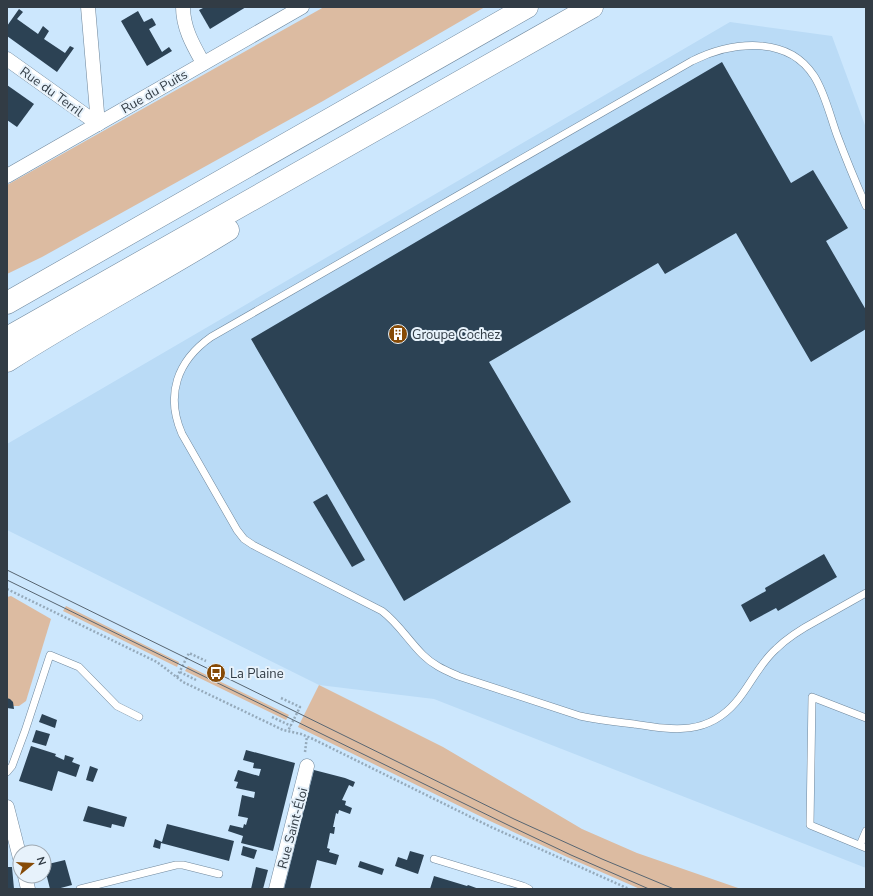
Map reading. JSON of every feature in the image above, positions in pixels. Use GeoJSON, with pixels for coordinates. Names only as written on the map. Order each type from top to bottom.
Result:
{"type":"FeatureCollection","features":[{"type":"Feature","properties":{"kind":"highway"},"geometry":{"type":"LineString","coordinates":[[7,303],[527,7]]}},
{"type":"Feature","properties":{"kind":"highway"},"geometry":{"type":"LineString","coordinates":[[7,338],[592,7]]}},
{"type":"Feature","properties":{"kind":"highway"},"geometry":{"type":"LineString","coordinates":[[7,361],[93,308],[188,255],[229,230],[252,200]]}},
{"type":"Feature","properties":{"kind":"street"},"geometry":{"type":"LineString","coordinates":[[88,7],[98,124]]}},
{"type":"Feature","properties":{"kind":"street"},"geometry":{"type":"LineString","coordinates":[[183,7],[184,21],[188,35],[203,63]]}},
{"type":"Feature","properties":{"kind":"street","name":"Rue du Puits"},"geometry":{"type":"LineString","coordinates":[[7,176],[302,7]]}},
{"type":"Feature","properties":{"kind":"street","name":"Rue du Terril"},"geometry":{"type":"LineString","coordinates":[[7,59],[98,124]]}},
{"type":"Feature","properties":{"kind":"street","name":"Rue Saint-Éloi"},"geometry":{"type":"LineString","coordinates":[[276,889],[307,766]]}},
{"type":"Feature","properties":{"kind":"street"},"geometry":{"type":"LineString","coordinates":[[7,807],[16,844]]}},
{"type":"Feature","properties":{"kind":"lane"},"geometry":{"type":"LineString","coordinates":[[866,206],[818,84],[811,71],[797,58],[784,51],[741,45],[716,50],[692,60],[211,337],[196,349],[184,363],[177,381],[175,404],[178,425],[182,434],[237,530],[252,546],[382,611],[396,623],[423,655],[434,664],[445,670],[458,676],[580,716],[670,729],[693,728],[709,722],[727,711],[736,702],[775,649],[797,632],[866,592]]}},
{"type":"Feature","properties":{"kind":"lane"},"geometry":{"type":"LineString","coordinates":[[7,772],[12,766],[25,731],[50,655],[79,667],[118,706],[138,717]]}},
{"type":"Feature","properties":{"kind":"lane"},"geometry":{"type":"LineString","coordinates":[[866,718],[812,697],[810,825],[863,847],[866,831]]}},
{"type":"Feature","properties":{"kind":"lane"},"geometry":{"type":"LineString","coordinates":[[434,859],[529,889]]}},
{"type":"Feature","properties":{"kind":"lane"},"geometry":{"type":"LineString","coordinates":[[80,889],[176,865],[183,865],[220,874]]}},
{"type":"Feature","properties":{"kind":"path"},"geometry":{"type":"LineString","coordinates":[[7,589],[157,662],[177,677],[283,730],[313,739],[491,827],[629,889]]}},
{"type":"Feature","properties":{"kind":"path"},"geometry":{"type":"LineString","coordinates":[[177,677],[189,652],[206,661]]}},
{"type":"Feature","properties":{"kind":"path"},"geometry":{"type":"LineString","coordinates":[[180,672],[196,680]]}},
{"type":"Feature","properties":{"kind":"path"},"geometry":{"type":"LineString","coordinates":[[281,698],[300,707],[288,731]]}},
{"type":"Feature","properties":{"kind":"path"},"geometry":{"type":"LineString","coordinates":[[272,717],[291,726]]}},
{"type":"Feature","properties":{"kind":"shaded area"},"geometry":{"type":"Polygon","coordinates":[[[324,7],[485,7],[323,101],[42,257],[7,274],[7,185],[324,7]]]}},
{"type":"Feature","properties":{"kind":"shaded area"},"geometry":{"type":"Polygon","coordinates":[[[730,22],[832,36],[866,128],[866,868],[434,699],[319,685],[7,530],[7,444],[730,22]]]}},
{"type":"Feature","properties":{"kind":"shaded area"},"geometry":{"type":"Polygon","coordinates":[[[11,596],[51,619],[26,701],[19,706],[7,706],[7,597],[11,596]]]}},
{"type":"Feature","properties":{"kind":"shaded area"},"geometry":{"type":"Polygon","coordinates":[[[66,606],[179,662],[177,667],[63,611],[66,606]]]}},
{"type":"Feature","properties":{"kind":"shaded area"},"geometry":{"type":"Polygon","coordinates":[[[188,666],[289,715],[286,720],[185,671],[188,666]]]}},
{"type":"Feature","properties":{"kind":"shaded area"},"geometry":{"type":"Polygon","coordinates":[[[319,685],[443,747],[582,829],[637,853],[741,889],[640,889],[490,821],[298,727],[319,685]]]}},
{"type":"Feature","properties":{"kind":"building"},"geometry":{"type":"Polygon","coordinates":[[[205,7],[246,7],[210,29],[199,10],[205,7]]]}},
{"type":"Feature","properties":{"kind":"building"},"geometry":{"type":"Polygon","coordinates":[[[19,9],[23,12],[17,19],[38,34],[43,26],[49,31],[44,39],[65,53],[70,46],[74,48],[57,72],[7,36],[7,26],[19,9]]]}},
{"type":"Feature","properties":{"kind":"building"},"geometry":{"type":"Polygon","coordinates":[[[138,11],[144,22],[152,18],[154,21],[156,25],[149,29],[162,52],[169,47],[172,51],[147,66],[121,21],[138,11]]]}},
{"type":"Feature","properties":{"kind":"building","name":"Groupe Cochez"},"geometry":{"type":"Polygon","coordinates":[[[722,62],[791,183],[813,170],[848,228],[826,241],[866,310],[866,329],[811,362],[736,233],[665,274],[658,263],[489,362],[571,502],[404,601],[251,339],[722,62]]]}},
{"type":"Feature","properties":{"kind":"building"},"geometry":{"type":"Polygon","coordinates":[[[7,85],[34,104],[17,127],[7,120],[7,85]]]}},
{"type":"Feature","properties":{"kind":"building"},"geometry":{"type":"Polygon","coordinates":[[[327,494],[365,560],[352,567],[313,502],[327,494]]]}},
{"type":"Feature","properties":{"kind":"building"},"geometry":{"type":"Polygon","coordinates":[[[824,554],[837,577],[778,611],[776,608],[750,622],[741,605],[766,591],[765,588],[824,554]]]}},
{"type":"Feature","properties":{"kind":"building"},"geometry":{"type":"Polygon","coordinates":[[[7,698],[13,702],[14,709],[7,708],[7,698]]]}},
{"type":"Feature","properties":{"kind":"building"},"geometry":{"type":"Polygon","coordinates":[[[42,714],[57,720],[55,728],[39,722],[42,714]]]}},
{"type":"Feature","properties":{"kind":"building"},"geometry":{"type":"Polygon","coordinates":[[[36,730],[50,734],[46,746],[32,742],[36,730]]]}},
{"type":"Feature","properties":{"kind":"building"},"geometry":{"type":"Polygon","coordinates":[[[31,746],[56,754],[55,756],[64,760],[65,755],[74,758],[72,762],[80,765],[76,777],[58,771],[52,791],[19,781],[31,746]]]}},
{"type":"Feature","properties":{"kind":"building"},"geometry":{"type":"Polygon","coordinates":[[[246,750],[295,763],[273,851],[241,843],[243,836],[228,831],[230,825],[243,828],[244,824],[246,825],[248,818],[238,816],[242,795],[254,798],[255,792],[236,788],[238,782],[234,781],[238,770],[259,776],[261,769],[253,768],[254,763],[243,760],[246,750]]]}},
{"type":"Feature","properties":{"kind":"building"},"geometry":{"type":"Polygon","coordinates":[[[90,766],[98,769],[93,782],[86,780],[90,766]]]}},
{"type":"Feature","properties":{"kind":"building"},"geometry":{"type":"Polygon","coordinates":[[[314,770],[355,782],[353,787],[349,785],[342,800],[346,801],[345,805],[352,808],[350,814],[339,810],[338,814],[336,813],[333,827],[335,827],[334,834],[330,833],[327,848],[330,849],[329,852],[339,855],[336,865],[317,860],[310,889],[284,889],[314,770]]]}},
{"type":"Feature","properties":{"kind":"building"},"geometry":{"type":"Polygon","coordinates":[[[88,806],[127,817],[124,827],[112,824],[111,828],[83,821],[88,806]]]}},
{"type":"Feature","properties":{"kind":"building"},"geometry":{"type":"Polygon","coordinates":[[[167,824],[234,841],[229,861],[161,843],[160,849],[153,847],[155,839],[162,842],[167,824]]]}},
{"type":"Feature","properties":{"kind":"building"},"geometry":{"type":"Polygon","coordinates":[[[243,846],[257,850],[254,859],[241,855],[243,846]]]}},
{"type":"Feature","properties":{"kind":"building"},"geometry":{"type":"Polygon","coordinates":[[[410,851],[424,855],[418,874],[395,866],[398,857],[407,860],[410,851]]]}},
{"type":"Feature","properties":{"kind":"building"},"geometry":{"type":"Polygon","coordinates":[[[65,860],[72,885],[57,889],[50,889],[49,884],[52,884],[52,863],[65,860]]]}},
{"type":"Feature","properties":{"kind":"building"},"geometry":{"type":"Polygon","coordinates":[[[360,861],[384,869],[382,875],[358,867],[360,861]]]}},
{"type":"Feature","properties":{"kind":"building"},"geometry":{"type":"Polygon","coordinates":[[[7,867],[12,867],[12,884],[14,884],[14,889],[7,889],[7,867]]]}},
{"type":"Feature","properties":{"kind":"building"},"geometry":{"type":"Polygon","coordinates":[[[256,867],[268,870],[263,889],[251,889],[256,867]]]}},
{"type":"Feature","properties":{"kind":"building"},"geometry":{"type":"Polygon","coordinates":[[[434,876],[467,886],[468,885],[479,889],[430,889],[434,876]]]}},
{"type":"Feature","properties":{"kind":"tram line"},"geometry":{"type":"LineString","coordinates":[[7,570],[514,819],[602,859],[674,889]]}},
{"type":"Feature","properties":{"kind":"tram line"},"geometry":{"type":"LineString","coordinates":[[7,580],[510,826],[571,855],[649,889]]}},
{"type":"Feature","properties":{"kind":"place","name":"Groupe Cochez"},"geometry":{"type":"Point","coordinates":[398,334]}},
{"type":"Feature","properties":{"kind":"place","name":"La Plaine"},"geometry":{"type":"Point","coordinates":[216,673]}}]}
